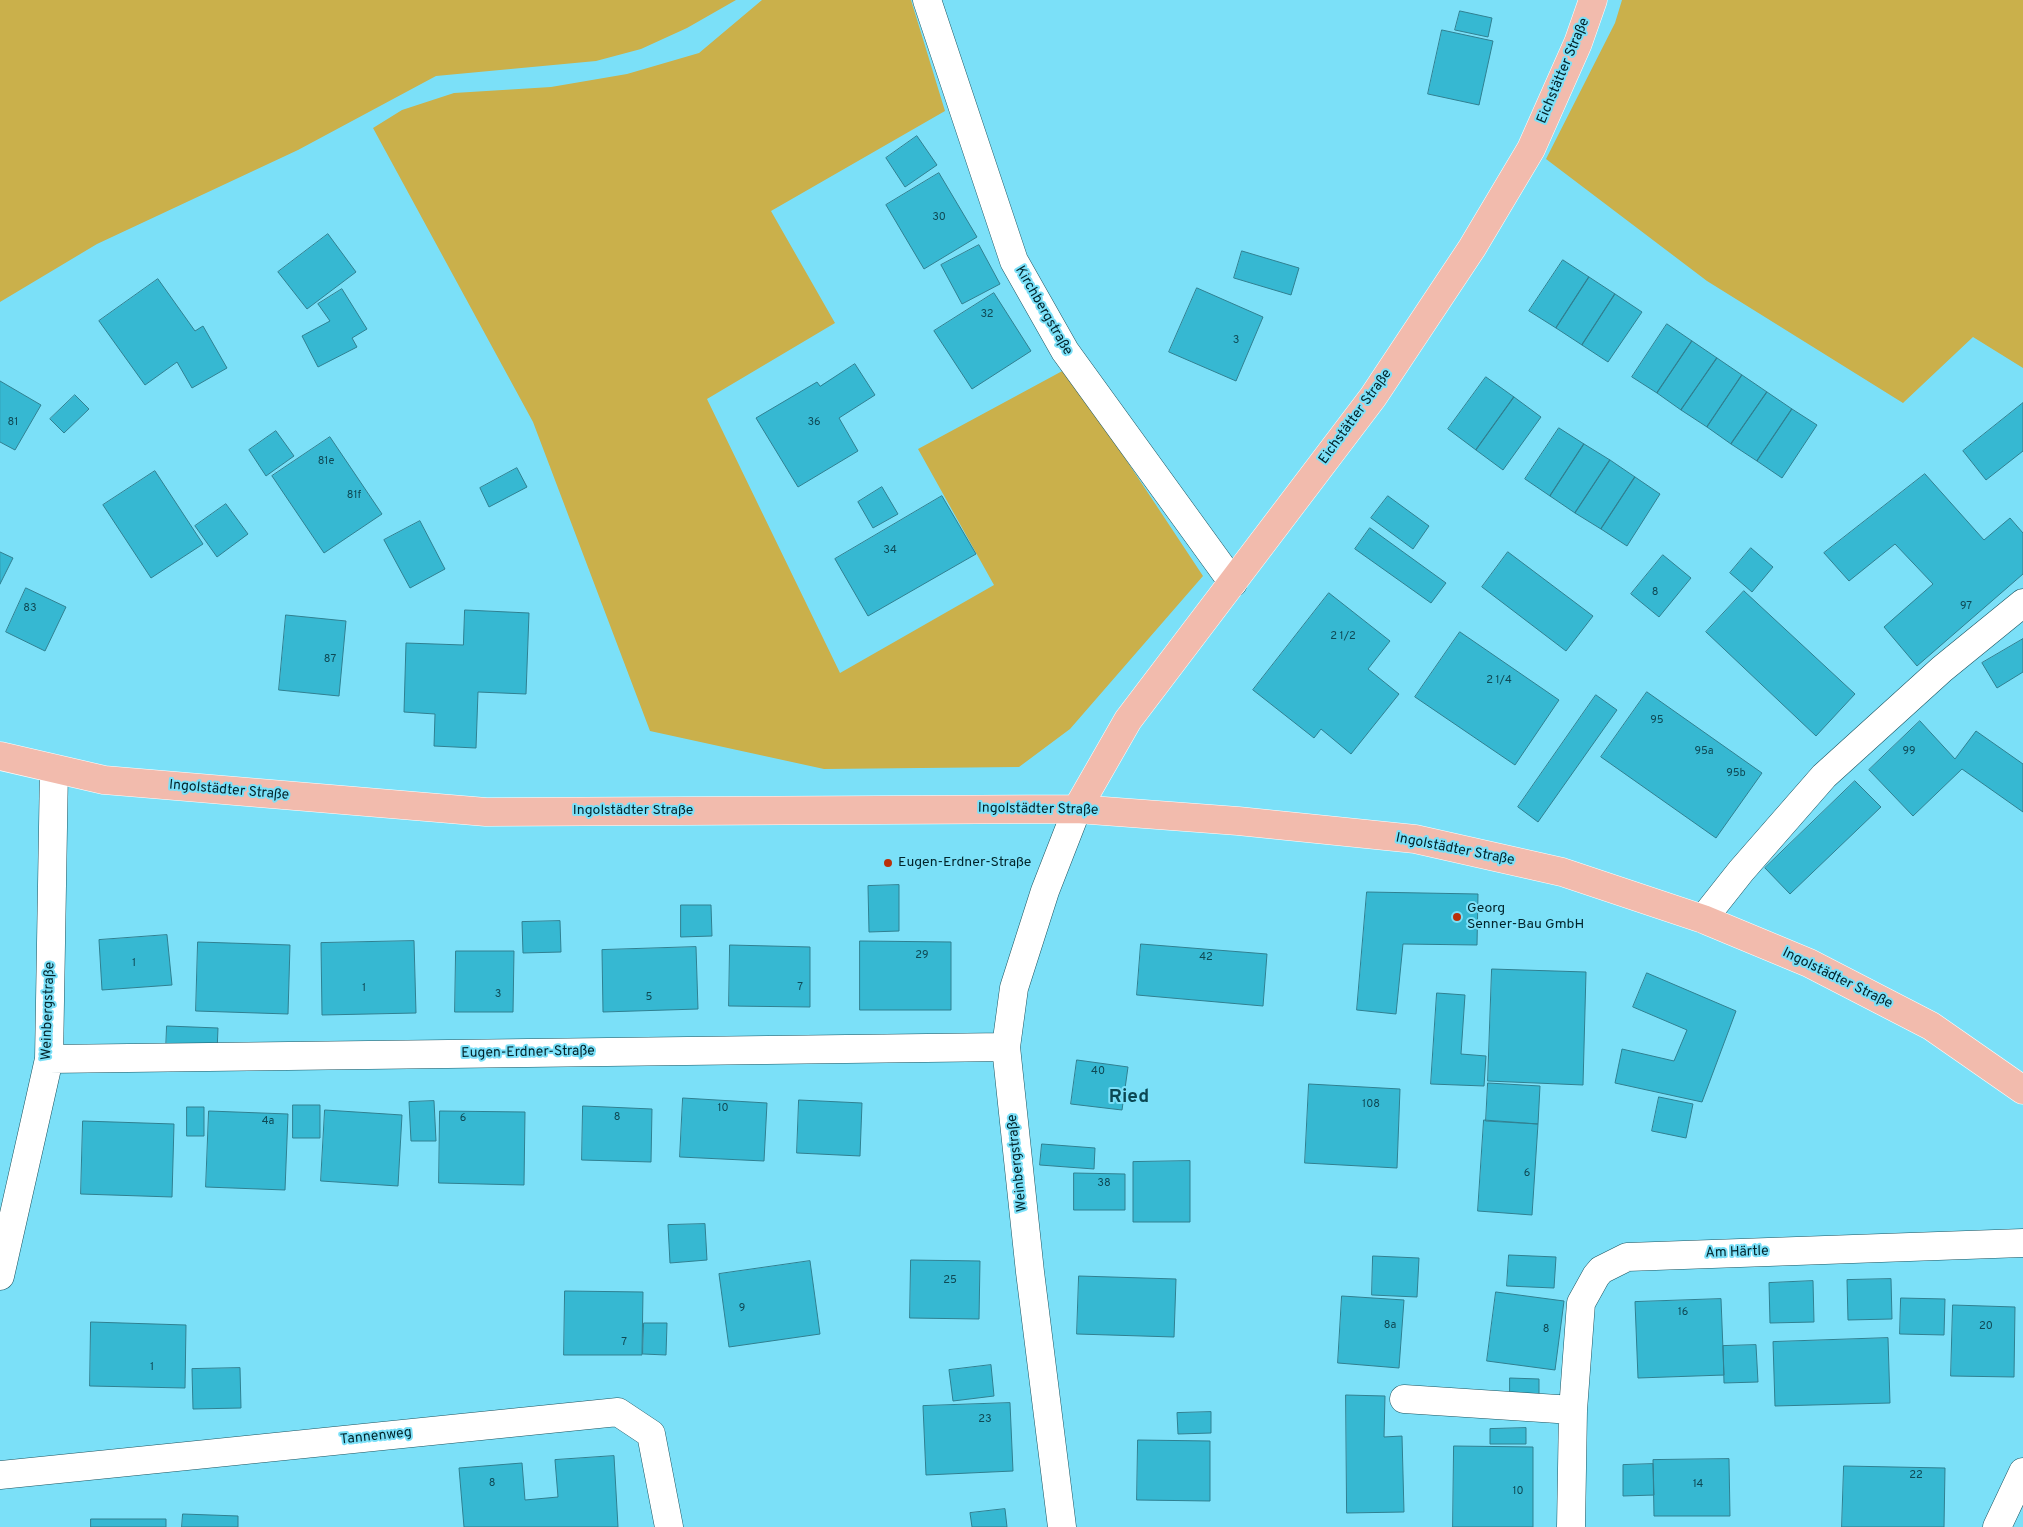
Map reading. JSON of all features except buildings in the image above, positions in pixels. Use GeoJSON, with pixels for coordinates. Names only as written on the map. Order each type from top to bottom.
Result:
{"type":"FeatureCollection","features":[{"type":"Feature","properties":{"kind":"main road","name":"Eichstätter Straße"},"geometry":{"type":"LineString","coordinates":[[1077,809],[1128,720],[1373,397],[1472,248],[1531,149],[1578,43],[1593,0]]}},
{"type":"Feature","properties":{"kind":"main road","name":"Ingolstädter Straße"},"geometry":{"type":"LineString","coordinates":[[0,756],[104,780],[486,812],[1077,809],[1238,821],[1416,839],[1562,872],[1703,919],[1809,963],[1930,1026],[2023,1090]]}},
{"type":"Feature","properties":{"kind":"street","name":"Kirchbergstraße"},"geometry":{"type":"LineString","coordinates":[[927,0],[1014,261],[1065,351],[1233,583]]}},
{"type":"Feature","properties":{"kind":"street"},"geometry":{"type":"LineString","coordinates":[[1703,919],[1741,871],[1824,776],[1942,670],[2023,603]]}},
{"type":"Feature","properties":{"kind":"street","name":"Weinbergstraße"},"geometry":{"type":"LineString","coordinates":[[0,1276],[49,1059],[54,769]]}},
{"type":"Feature","properties":{"kind":"street","name":"Weinbergstraße"},"geometry":{"type":"LineString","coordinates":[[1062,1527],[1030,1272],[1006,1047],[1014,988],[1045,891],[1077,809]]}},
{"type":"Feature","properties":{"kind":"street","name":"Eugen-Erdner-Straße"},"geometry":{"type":"LineString","coordinates":[[49,1059],[1006,1047]]}},
{"type":"Feature","properties":{"kind":"street","name":"Am Härtle"},"geometry":{"type":"LineString","coordinates":[[1571,1527],[1573,1410],[1581,1303],[1601,1270],[1627,1257],[2023,1243]]}},
{"type":"Feature","properties":{"kind":"street"},"geometry":{"type":"LineString","coordinates":[[1404,1399],[1573,1410]]}},
{"type":"Feature","properties":{"kind":"street","name":"Tannenweg"},"geometry":{"type":"LineString","coordinates":[[0,1475],[618,1412],[651,1434],[669,1527]]}},
{"type":"Feature","properties":{"kind":"street"},"geometry":{"type":"LineString","coordinates":[[1997,1527],[2023,1472]]}},
{"type":"Feature","properties":{"kind":"shaded area"},"geometry":{"type":"Polygon","coordinates":[[[0,0],[736,0],[687,28],[641,49],[596,61],[436,76],[298,150],[97,244],[0,302],[0,0]]]}},
{"type":"Feature","properties":{"kind":"shaded area"},"geometry":{"type":"Polygon","coordinates":[[[762,0],[911,0],[945,111],[771,211],[835,323],[707,399],[840,673],[994,585],[918,449],[1066,369],[1203,576],[1070,729],[1019,767],[824,769],[650,731],[533,422],[373,128],[402,110],[454,93],[551,87],[627,74],[699,53],[762,0]]]}},
{"type":"Feature","properties":{"kind":"shaded area"},"geometry":{"type":"Polygon","coordinates":[[[1622,0],[2023,0],[2023,368],[1973,337],[1903,403],[1707,281],[1546,159],[1615,23],[1622,0]]]}},
{"type":"Feature","properties":{"kind":"place","name":"Eugen-Erdner-Straße"},"geometry":{"type":"Point","coordinates":[888,863]}},
{"type":"Feature","properties":{"kind":"place","name":"Georg Senner-Bau GmbH"},"geometry":{"type":"Point","coordinates":[1457,917]}},
{"type":"Feature","properties":{"kind":"district","name":"Ried"},"geometry":{"type":"Point","coordinates":[1129,1098]}}]}
